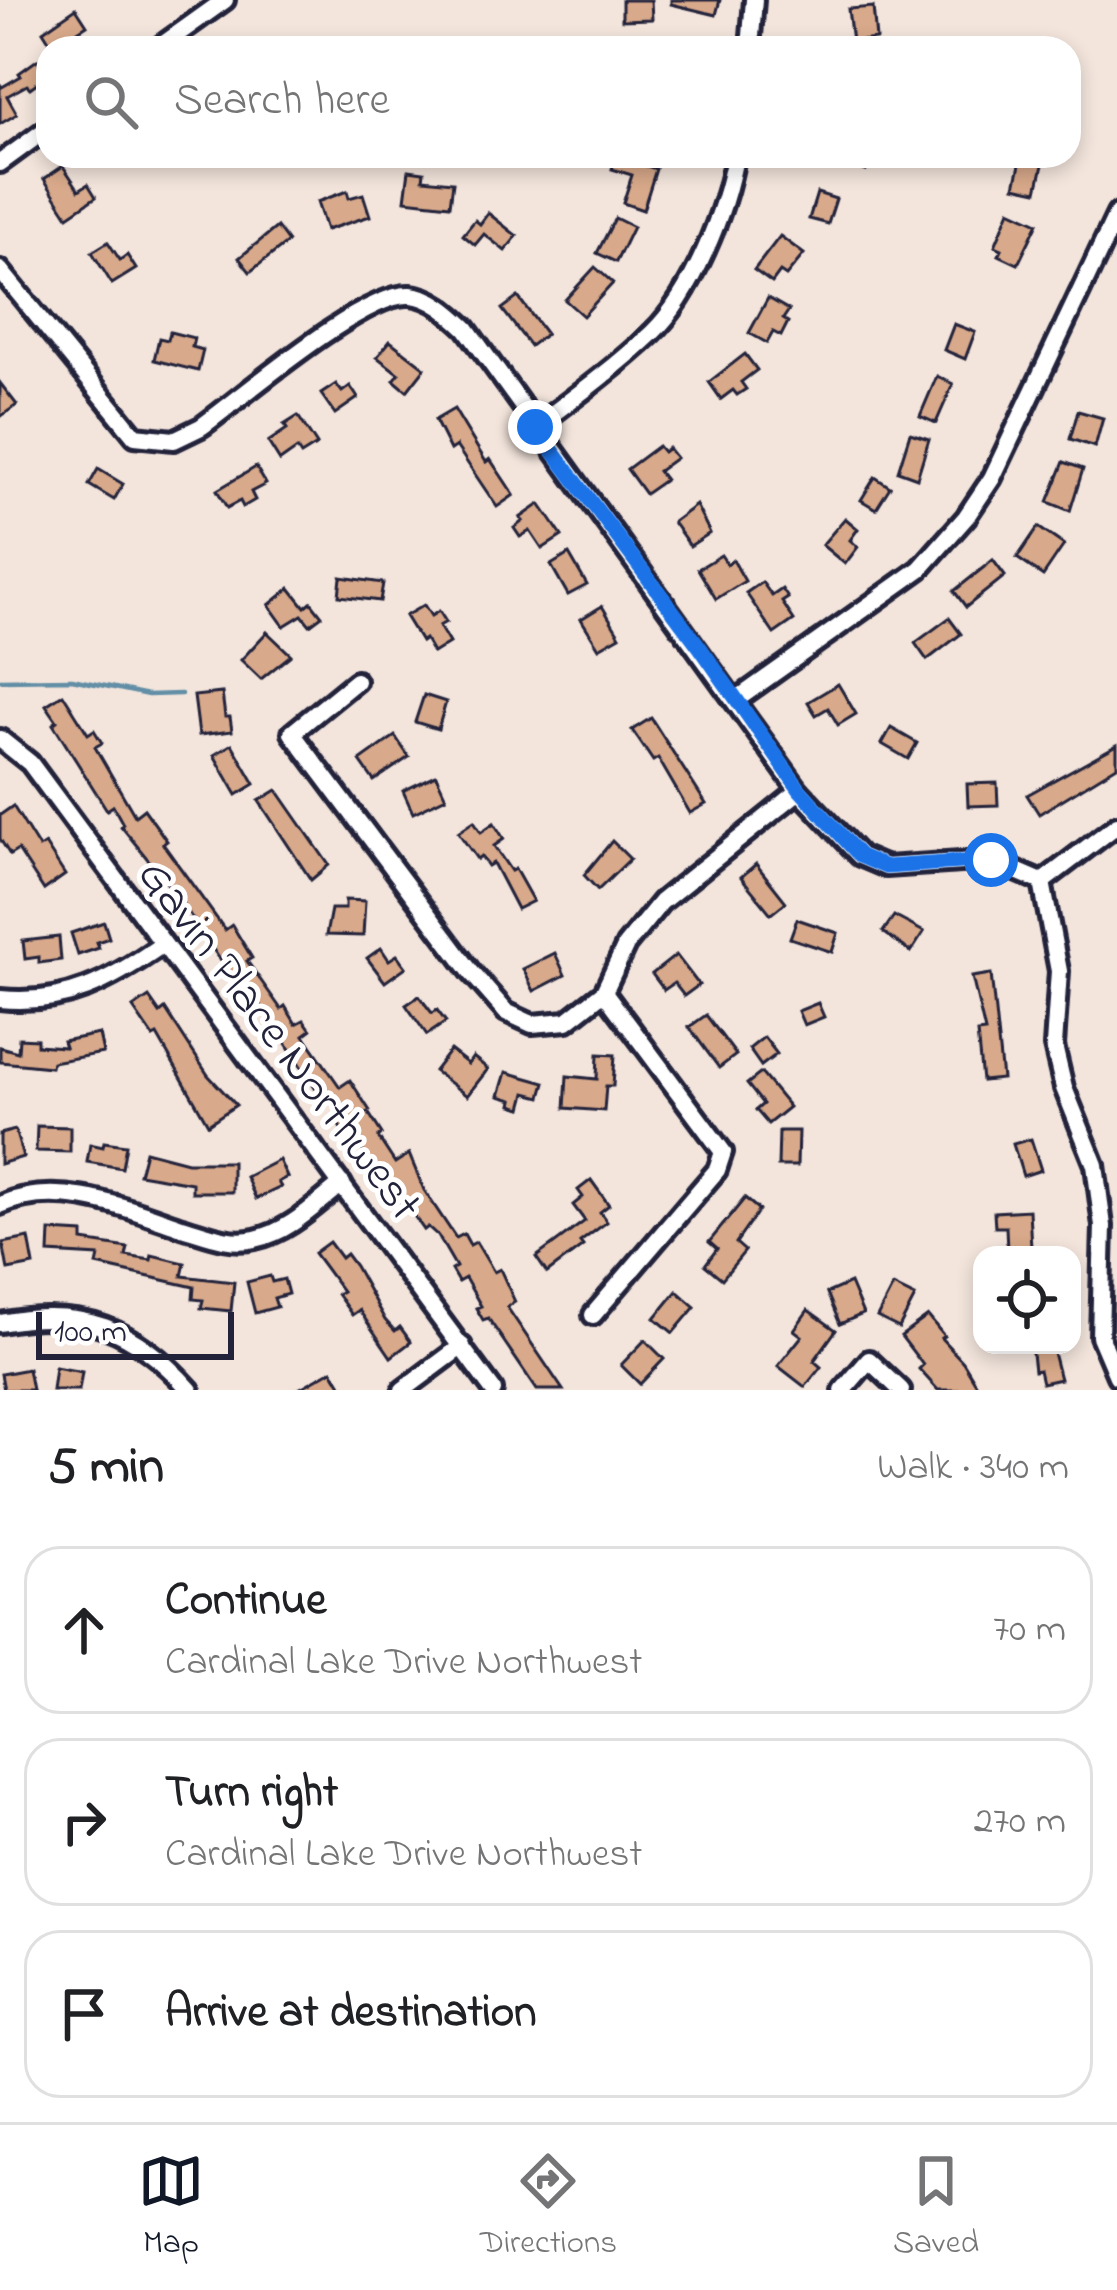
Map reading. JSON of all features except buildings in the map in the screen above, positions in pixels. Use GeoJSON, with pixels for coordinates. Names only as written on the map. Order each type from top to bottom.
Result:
{"type":"FeatureCollection","features":[{"type":"Feature","properties":{"kind":"street"},"geometry":{"type":"LineString","coordinates":[[175,36],[226,0]]}},
{"type":"Feature","properties":{"kind":"street"},"geometry":{"type":"LineString","coordinates":[[751,36],[754,0]]}},
{"type":"Feature","properties":{"kind":"street"},"geometry":{"type":"LineString","coordinates":[[0,163],[36,137]]}},
{"type":"Feature","properties":{"kind":"street"},"geometry":{"type":"LineString","coordinates":[[535,427],[655,331],[676,304],[712,233],[731,168]]}},
{"type":"Feature","properties":{"kind":"street"},"geometry":{"type":"LineString","coordinates":[[736,700],[920,569],[966,517],[992,478],[1117,214]]}},
{"type":"Feature","properties":{"kind":"street"},"geometry":{"type":"LineString","coordinates":[[0,271],[135,436],[174,440],[201,427],[372,302],[412,295],[443,307],[466,328],[800,790],[860,856],[886,867],[991,860],[1042,882]]}},
{"type":"Feature","properties":{"kind":"street"},"geometry":{"type":"LineString","coordinates":[[356,681],[292,733],[470,972],[506,1012],[532,1024],[567,1022],[604,992],[626,945],[661,902],[800,790]]}},
{"type":"Feature","properties":{"kind":"street","name":"Gavin Place Northwest"},"geometry":{"type":"LineString","coordinates":[[0,739],[29,763],[493,1390]]}},
{"type":"Feature","properties":{"kind":"street"},"geometry":{"type":"LineString","coordinates":[[1042,882],[1117,825]]}},
{"type":"Feature","properties":{"kind":"street"},"geometry":{"type":"LineString","coordinates":[[1042,882],[1059,970],[1054,1046],[1064,1088],[1095,1166],[1103,1226],[1100,1336],[1117,1376]]}},
{"type":"Feature","properties":{"kind":"street"},"geometry":{"type":"LineString","coordinates":[[0,999],[44,1000],[82,991],[118,975],[164,944]]}},
{"type":"Feature","properties":{"kind":"street"},"geometry":{"type":"LineString","coordinates":[[593,1315],[717,1170],[723,1152],[604,992]]}},
{"type":"Feature","properties":{"kind":"street"},"geometry":{"type":"LineString","coordinates":[[0,1205],[46,1193],[70,1196],[240,1241],[288,1226],[342,1184]]}},
{"type":"Feature","properties":{"kind":"street"},"geometry":{"type":"LineString","coordinates":[[0,1323],[58,1316],[102,1325],[135,1340],[190,1390]]}},
{"type":"Feature","properties":{"kind":"street"},"geometry":{"type":"LineString","coordinates":[[403,1390],[462,1346]]}},
{"type":"Feature","properties":{"kind":"street"},"geometry":{"type":"LineString","coordinates":[[843,1390],[869,1360],[901,1390]]}},
{"type":"Feature","properties":{"kind":"waterway"},"geometry":{"type":"LineString","coordinates":[[0,680],[72,679],[148,695],[181,694]]}},
{"type":"Feature","properties":{"kind":"route"},"geometry":{"type":"LineString","coordinates":[[535,427],[826,824],[860,856],[886,867],[991,860]]}}]}
